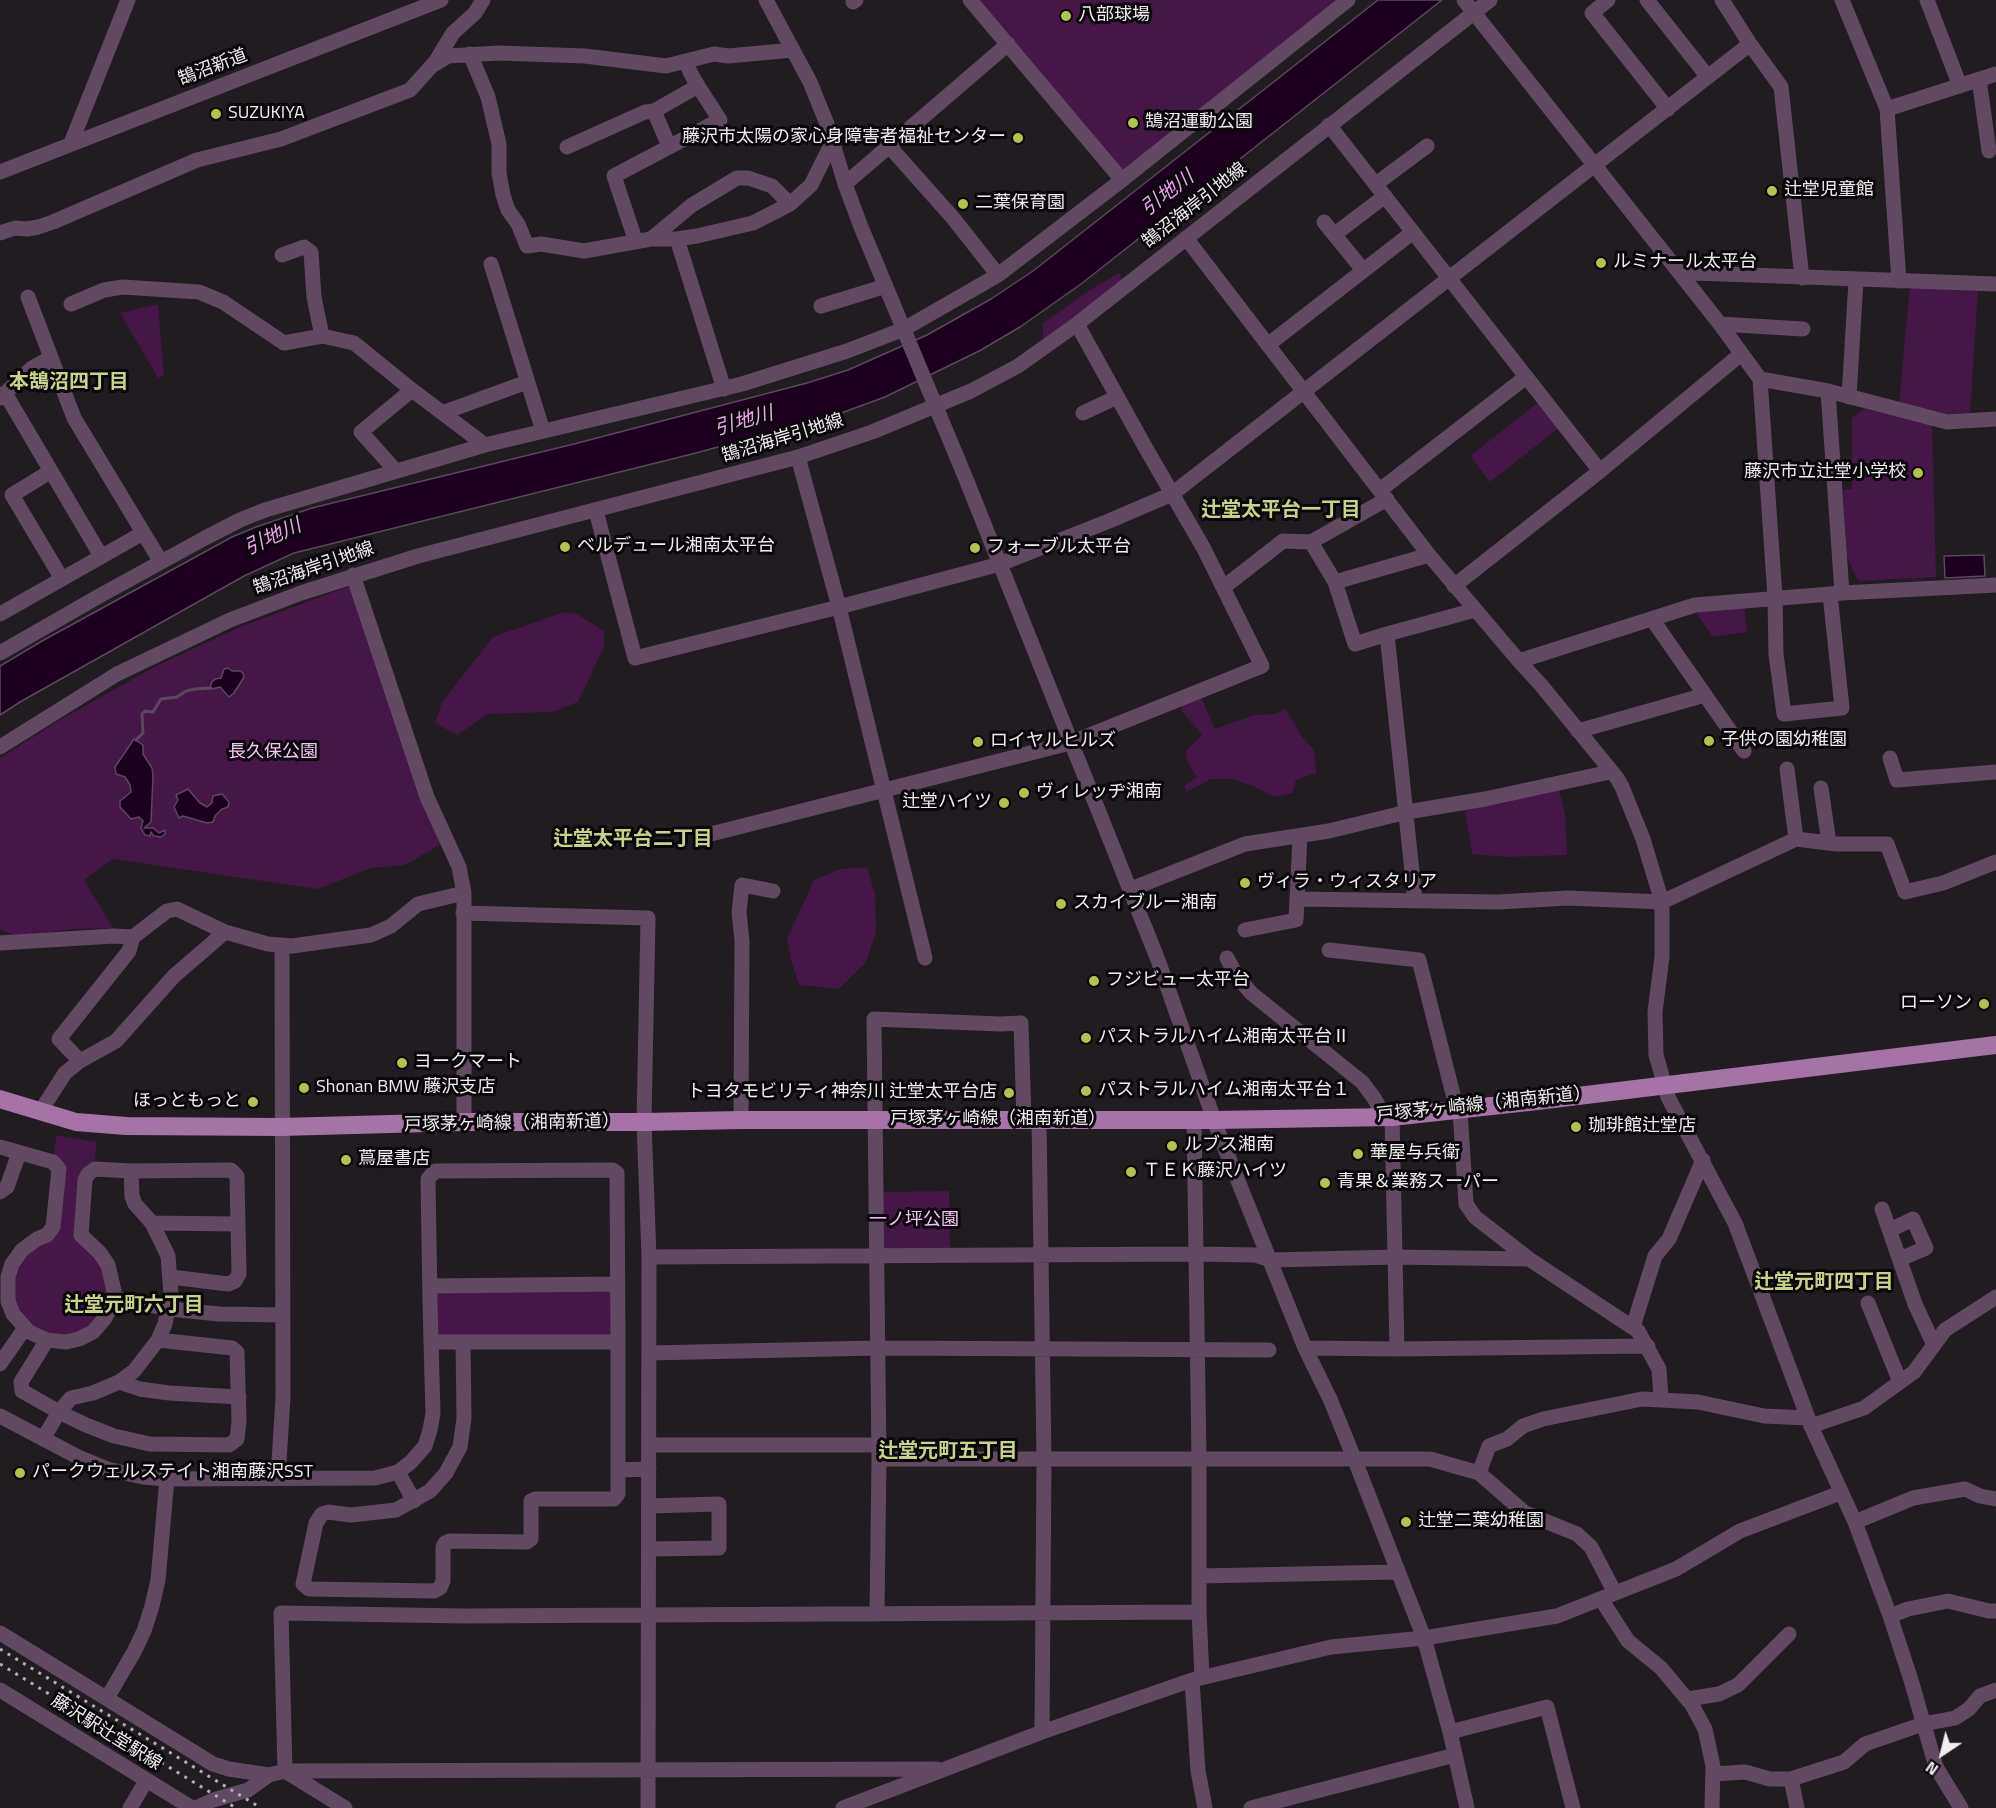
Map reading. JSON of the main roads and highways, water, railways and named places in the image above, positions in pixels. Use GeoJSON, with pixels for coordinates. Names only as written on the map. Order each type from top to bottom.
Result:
{"type":"FeatureCollection","features":[{"type":"Feature","properties":{"kind":"main road","name":"戸塚茅ヶ崎線（湘南新道）"},"geometry":{"type":"LineString","coordinates":[[0,1099],[76,1122],[126,1126],[281,1127],[464,1122],[875,1119],[1214,1120],[1388,1117],[1996,1045]]}},
{"type":"Feature","properties":{"kind":"water","name":"引地川"},"geometry":{"type":"Polygon","coordinates":[[[1378,0],[1442,0],[1081,284],[1020,327],[981,350],[885,397],[833,416],[692,454],[294,553],[244,576],[0,715],[0,666],[232,537],[256,527],[312,508],[574,444],[807,383],[848,370],[927,335],[991,299],[1033,271],[1378,0]]]}},
{"type":"Feature","properties":{"kind":"water"},"geometry":{"type":"Polygon","coordinates":[[[1984,555],[1985,576],[1945,578],[1944,556],[1984,555]]]}},
{"type":"Feature","properties":{"kind":"water"},"geometry":{"type":"Polygon","coordinates":[[[228,668],[232,671],[240,671],[244,677],[229,697],[220,687],[212,689],[210,687],[215,679],[221,678],[224,669],[228,668]]]}},
{"type":"Feature","properties":{"kind":"water"},"geometry":{"type":"Polygon","coordinates":[[[134,739],[143,745],[143,754],[152,768],[153,776],[151,822],[144,828],[153,828],[159,833],[165,830],[165,834],[161,837],[154,836],[151,832],[150,836],[145,835],[141,828],[143,821],[139,817],[131,819],[120,807],[120,801],[131,792],[125,777],[116,774],[115,767],[134,739]]]}},
{"type":"Feature","properties":{"kind":"water"},"geometry":{"type":"Polygon","coordinates":[[[188,789],[200,803],[207,807],[212,803],[213,796],[222,794],[229,802],[228,807],[215,816],[213,822],[207,823],[183,816],[179,818],[174,807],[178,800],[176,795],[188,789]]]}},
{"type":"Feature","properties":{"kind":"waterway"},"geometry":{"type":"LineString","coordinates":[[136,740],[143,733],[142,714],[145,711],[153,712],[161,699],[177,697],[186,691],[195,689],[211,688]]}},
{"type":"Feature","properties":{"kind":"railway"},"geometry":{"type":"LineString","coordinates":[[0,1649],[261,1808]]}},
{"type":"Feature","properties":{"kind":"railway"},"geometry":{"type":"LineString","coordinates":[[0,1664],[236,1808]]}},
{"type":"Feature","properties":{"kind":"place","name":"八部球場"},"geometry":{"type":"Point","coordinates":[1066,16]}},
{"type":"Feature","properties":{"kind":"place","name":"SUZUKIYA"},"geometry":{"type":"Point","coordinates":[216,114]}},
{"type":"Feature","properties":{"kind":"place","name":"鵠沼運動公園"},"geometry":{"type":"Point","coordinates":[1133,123]}},
{"type":"Feature","properties":{"kind":"place","name":"藤沢市太陽の家心身障害者福祉センター"},"geometry":{"type":"Point","coordinates":[1018,138]}},
{"type":"Feature","properties":{"kind":"place","name":"辻堂児童館"},"geometry":{"type":"Point","coordinates":[1772,191]}},
{"type":"Feature","properties":{"kind":"place","name":"二葉保育園"},"geometry":{"type":"Point","coordinates":[963,204]}},
{"type":"Feature","properties":{"kind":"place","name":"ルミナール太平台"},"geometry":{"type":"Point","coordinates":[1601,263]}},
{"type":"Feature","properties":{"kind":"place","name":"藤沢市立辻堂小学校"},"geometry":{"type":"Point","coordinates":[1918,473]}},
{"type":"Feature","properties":{"kind":"place","name":"ベルデュール湘南太平台"},"geometry":{"type":"Point","coordinates":[565,547]}},
{"type":"Feature","properties":{"kind":"place","name":"フォーブル太平台"},"geometry":{"type":"Point","coordinates":[975,548]}},
{"type":"Feature","properties":{"kind":"place","name":"子供の園幼稚園"},"geometry":{"type":"Point","coordinates":[1709,741]}},
{"type":"Feature","properties":{"kind":"place","name":"ロイヤルヒルズ"},"geometry":{"type":"Point","coordinates":[978,742]}},
{"type":"Feature","properties":{"kind":"place","name":"ヴィレッヂ湘南"},"geometry":{"type":"Point","coordinates":[1024,793]}},
{"type":"Feature","properties":{"kind":"place","name":"辻堂ハイツ"},"geometry":{"type":"Point","coordinates":[1004,803]}},
{"type":"Feature","properties":{"kind":"place","name":"ヴィラ・ウィスタリア"},"geometry":{"type":"Point","coordinates":[1245,883]}},
{"type":"Feature","properties":{"kind":"place","name":"スカイブルー湘南"},"geometry":{"type":"Point","coordinates":[1061,904]}},
{"type":"Feature","properties":{"kind":"place","name":"フジビュー太平台"},"geometry":{"type":"Point","coordinates":[1094,981]}},
{"type":"Feature","properties":{"kind":"place","name":"ローソン"},"geometry":{"type":"Point","coordinates":[1984,1004]}},
{"type":"Feature","properties":{"kind":"place","name":"パストラルハイム湘南太平台Ⅱ"},"geometry":{"type":"Point","coordinates":[1086,1038]}},
{"type":"Feature","properties":{"kind":"place","name":"ヨークマート"},"geometry":{"type":"Point","coordinates":[402,1063]}},
{"type":"Feature","properties":{"kind":"place","name":"Shonan BMW 藤沢支店"},"geometry":{"type":"Point","coordinates":[304,1088]}},
{"type":"Feature","properties":{"kind":"place","name":"パストラルハイム湘南太平台１"},"geometry":{"type":"Point","coordinates":[1086,1091]}},
{"type":"Feature","properties":{"kind":"place","name":"トヨタモビリティ神奈川 辻堂太平台店"},"geometry":{"type":"Point","coordinates":[1009,1093]}},
{"type":"Feature","properties":{"kind":"place","name":"ほっともっと"},"geometry":{"type":"Point","coordinates":[253,1102]}},
{"type":"Feature","properties":{"kind":"place","name":"珈琲館辻堂店"},"geometry":{"type":"Point","coordinates":[1576,1127]}},
{"type":"Feature","properties":{"kind":"place","name":"ルブス湘南"},"geometry":{"type":"Point","coordinates":[1172,1146]}},
{"type":"Feature","properties":{"kind":"place","name":"華屋与兵衛"},"geometry":{"type":"Point","coordinates":[1358,1154]}},
{"type":"Feature","properties":{"kind":"place","name":"蔦屋書店"},"geometry":{"type":"Point","coordinates":[346,1160]}},
{"type":"Feature","properties":{"kind":"place","name":"ＴＥＫ藤沢ハイツ"},"geometry":{"type":"Point","coordinates":[1131,1172]}},
{"type":"Feature","properties":{"kind":"place","name":"青果＆業務スーパー"},"geometry":{"type":"Point","coordinates":[1325,1183]}},
{"type":"Feature","properties":{"kind":"place","name":"パークウェルステイト湘南藤沢SST"},"geometry":{"type":"Point","coordinates":[20,1473]}},
{"type":"Feature","properties":{"kind":"place","name":"辻堂二葉幼稚園"},"geometry":{"type":"Point","coordinates":[1406,1522]}},
{"type":"Feature","properties":{"kind":"district","name":"本鵠沼四丁目"},"geometry":{"type":"Point","coordinates":[69,383]}},
{"type":"Feature","properties":{"kind":"district","name":"辻堂太平台一丁目"},"geometry":{"type":"Point","coordinates":[1281,511]}},
{"type":"Feature","properties":{"kind":"district","name":"辻堂太平台二丁目"},"geometry":{"type":"Point","coordinates":[633,840]}},
{"type":"Feature","properties":{"kind":"district","name":"辻堂元町四丁目"},"geometry":{"type":"Point","coordinates":[1824,1283]}},
{"type":"Feature","properties":{"kind":"district","name":"辻堂元町六丁目"},"geometry":{"type":"Point","coordinates":[134,1306]}},
{"type":"Feature","properties":{"kind":"district","name":"辻堂元町五丁目"},"geometry":{"type":"Point","coordinates":[948,1452]}},
{"type":"Feature","properties":{"kind":"park label","name":"長久保公園"},"geometry":{"type":"Point","coordinates":[273,753]}},
{"type":"Feature","properties":{"kind":"park label","name":"一ノ坪公園"},"geometry":{"type":"Point","coordinates":[914,1221]}}]}
